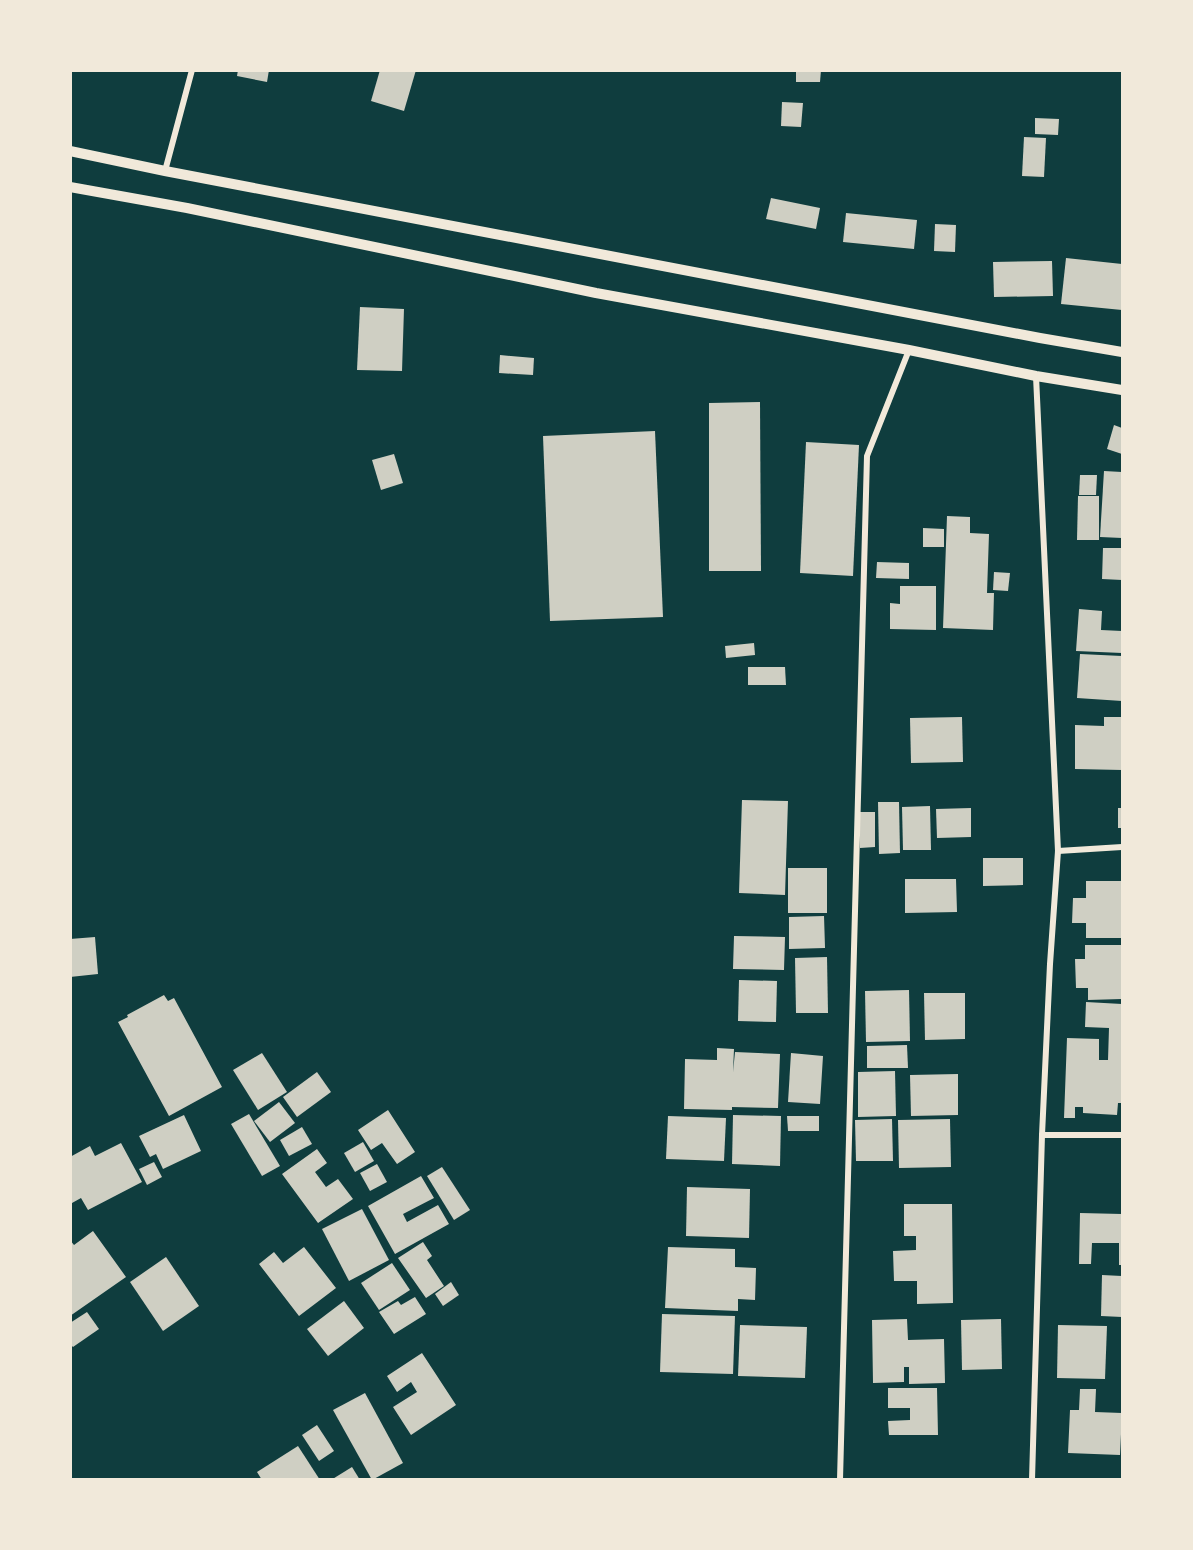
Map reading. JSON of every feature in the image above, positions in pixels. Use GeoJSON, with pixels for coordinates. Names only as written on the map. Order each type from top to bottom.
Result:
{"type":"FeatureCollection","features":[{"type":"Feature","properties":{"kind":"street"},"geometry":{"type":"LineString","coordinates":[[165,171],[192,70]]}},
{"type":"Feature","properties":{"kind":"street"},"geometry":{"type":"LineString","coordinates":[[70,151],[165,171],[1122,352]]}},
{"type":"Feature","properties":{"kind":"street"},"geometry":{"type":"LineString","coordinates":[[70,187],[187,208],[596,293],[909,350],[1036,376],[1122,390]]}},
{"type":"Feature","properties":{"kind":"street"},"geometry":{"type":"LineString","coordinates":[[840,1479],[867,456],[909,350]]}},
{"type":"Feature","properties":{"kind":"street"},"geometry":{"type":"LineString","coordinates":[[1032,1479],[1042,1135],[1058,851],[1036,376]]}},
{"type":"Feature","properties":{"kind":"street"},"geometry":{"type":"LineString","coordinates":[[1058,851],[1122,847]]}},
{"type":"Feature","properties":{"kind":"street"},"geometry":{"type":"LineString","coordinates":[[1042,1135],[1122,1135]]}},
{"type":"Feature","properties":{"kind":"building"},"geometry":{"type":"Polygon","coordinates":[[[238,70],[269,70],[267,82],[237,76],[238,70]]]}},
{"type":"Feature","properties":{"kind":"building"},"geometry":{"type":"Polygon","coordinates":[[[380,70],[416,70],[404,111],[371,101],[380,70]]]}},
{"type":"Feature","properties":{"kind":"building"},"geometry":{"type":"Polygon","coordinates":[[[796,70],[821,70],[820,82],[796,82],[796,70]]]}},
{"type":"Feature","properties":{"kind":"building"},"geometry":{"type":"Polygon","coordinates":[[[782,102],[803,103],[801,127],[781,126],[782,102]]]}},
{"type":"Feature","properties":{"kind":"building"},"geometry":{"type":"Polygon","coordinates":[[[1035,118],[1059,119],[1058,135],[1035,134],[1035,118]]]}},
{"type":"Feature","properties":{"kind":"building"},"geometry":{"type":"Polygon","coordinates":[[[1024,137],[1046,138],[1044,177],[1022,176],[1024,137]]]}},
{"type":"Feature","properties":{"kind":"building"},"geometry":{"type":"Polygon","coordinates":[[[771,198],[820,208],[816,229],[766,219],[771,198]]]}},
{"type":"Feature","properties":{"kind":"building"},"geometry":{"type":"Polygon","coordinates":[[[846,213],[917,220],[914,249],[843,242],[846,213]]]}},
{"type":"Feature","properties":{"kind":"building"},"geometry":{"type":"Polygon","coordinates":[[[935,224],[956,225],[955,252],[934,251],[935,224]]]}},
{"type":"Feature","properties":{"kind":"building"},"geometry":{"type":"Polygon","coordinates":[[[1066,258],[1122,264],[1122,310],[1061,304],[1066,258]]]}},
{"type":"Feature","properties":{"kind":"building"},"geometry":{"type":"Polygon","coordinates":[[[1052,261],[1053,296],[994,297],[993,262],[1052,261]]]}},
{"type":"Feature","properties":{"kind":"building"},"geometry":{"type":"Polygon","coordinates":[[[360,307],[404,309],[402,371],[357,370],[360,307]]]}},
{"type":"Feature","properties":{"kind":"building"},"geometry":{"type":"Polygon","coordinates":[[[500,355],[534,358],[533,375],[499,373],[500,355]]]}},
{"type":"Feature","properties":{"kind":"building"},"geometry":{"type":"Polygon","coordinates":[[[760,402],[761,571],[709,571],[709,403],[760,402]]]}},
{"type":"Feature","properties":{"kind":"building"},"geometry":{"type":"Polygon","coordinates":[[[1114,425],[1122,428],[1122,454],[1107,449],[1114,425]]]}},
{"type":"Feature","properties":{"kind":"building"},"geometry":{"type":"Polygon","coordinates":[[[655,431],[663,617],[550,621],[543,436],[655,431]]]}},
{"type":"Feature","properties":{"kind":"building"},"geometry":{"type":"Polygon","coordinates":[[[806,442],[859,445],[853,576],[800,573],[806,442]]]}},
{"type":"Feature","properties":{"kind":"building"},"geometry":{"type":"Polygon","coordinates":[[[394,454],[403,483],[381,490],[372,460],[394,454]]]}},
{"type":"Feature","properties":{"kind":"building"},"geometry":{"type":"Polygon","coordinates":[[[1104,471],[1122,472],[1122,538],[1100,537],[1104,471]]]}},
{"type":"Feature","properties":{"kind":"building"},"geometry":{"type":"Polygon","coordinates":[[[1080,475],[1097,475],[1096,495],[1079,495],[1080,475]]]}},
{"type":"Feature","properties":{"kind":"building"},"geometry":{"type":"Polygon","coordinates":[[[1078,496],[1099,496],[1099,540],[1077,540],[1078,496]]]}},
{"type":"Feature","properties":{"kind":"building"},"geometry":{"type":"Polygon","coordinates":[[[947,516],[970,517],[970,533],[989,534],[987,593],[994,593],[993,630],[943,628],[947,516]]]}},
{"type":"Feature","properties":{"kind":"building"},"geometry":{"type":"Polygon","coordinates":[[[923,528],[944,529],[944,547],[923,547],[923,528]]]}},
{"type":"Feature","properties":{"kind":"building"},"geometry":{"type":"Polygon","coordinates":[[[1103,548],[1122,548],[1122,580],[1102,579],[1103,548]]]}},
{"type":"Feature","properties":{"kind":"building"},"geometry":{"type":"Polygon","coordinates":[[[877,562],[909,563],[909,579],[876,578],[877,562]]]}},
{"type":"Feature","properties":{"kind":"building"},"geometry":{"type":"Polygon","coordinates":[[[994,572],[1010,573],[1008,591],[993,590],[994,572]]]}},
{"type":"Feature","properties":{"kind":"building"},"geometry":{"type":"Polygon","coordinates":[[[900,586],[936,586],[936,630],[890,629],[890,603],[900,604],[900,586]]]}},
{"type":"Feature","properties":{"kind":"building"},"geometry":{"type":"Polygon","coordinates":[[[1079,609],[1102,611],[1101,630],[1122,631],[1122,653],[1076,651],[1079,609]]]}},
{"type":"Feature","properties":{"kind":"building"},"geometry":{"type":"Polygon","coordinates":[[[754,643],[755,655],[726,658],[725,646],[754,643]]]}},
{"type":"Feature","properties":{"kind":"building"},"geometry":{"type":"Polygon","coordinates":[[[1080,654],[1122,656],[1122,701],[1077,698],[1080,654]]]}},
{"type":"Feature","properties":{"kind":"building"},"geometry":{"type":"Polygon","coordinates":[[[748,667],[785,667],[786,685],[748,685],[748,667]]]}},
{"type":"Feature","properties":{"kind":"building"},"geometry":{"type":"Polygon","coordinates":[[[962,717],[963,762],[911,763],[910,718],[962,717]]]}},
{"type":"Feature","properties":{"kind":"building"},"geometry":{"type":"Polygon","coordinates":[[[1104,717],[1122,717],[1122,770],[1075,769],[1075,725],[1104,726],[1104,717]]]}},
{"type":"Feature","properties":{"kind":"building"},"geometry":{"type":"Polygon","coordinates":[[[742,800],[788,801],[785,895],[739,893],[742,800]]]}},
{"type":"Feature","properties":{"kind":"building"},"geometry":{"type":"Polygon","coordinates":[[[878,802],[899,802],[900,853],[879,854],[878,802]]]}},
{"type":"Feature","properties":{"kind":"building"},"geometry":{"type":"Polygon","coordinates":[[[930,806],[931,850],[903,850],[902,807],[930,806]]]}},
{"type":"Feature","properties":{"kind":"building"},"geometry":{"type":"Polygon","coordinates":[[[971,808],[971,837],[937,838],[936,809],[971,808]]]}},
{"type":"Feature","properties":{"kind":"building"},"geometry":{"type":"Polygon","coordinates":[[[1118,808],[1122,808],[1122,828],[1118,828],[1118,808]]]}},
{"type":"Feature","properties":{"kind":"building"},"geometry":{"type":"Polygon","coordinates":[[[860,812],[875,812],[875,847],[860,848],[860,812]]]}},
{"type":"Feature","properties":{"kind":"building"},"geometry":{"type":"Polygon","coordinates":[[[983,858],[1023,858],[1023,885],[983,886],[983,858]]]}},
{"type":"Feature","properties":{"kind":"building"},"geometry":{"type":"Polygon","coordinates":[[[788,868],[827,868],[827,913],[788,913],[788,868]]]}},
{"type":"Feature","properties":{"kind":"building"},"geometry":{"type":"Polygon","coordinates":[[[905,879],[956,879],[957,912],[905,913],[905,879]]]}},
{"type":"Feature","properties":{"kind":"building"},"geometry":{"type":"Polygon","coordinates":[[[1086,881],[1122,881],[1122,938],[1086,938],[1086,923],[1072,923],[1073,898],[1086,898],[1086,881]]]}},
{"type":"Feature","properties":{"kind":"building"},"geometry":{"type":"Polygon","coordinates":[[[824,916],[825,948],[789,949],[789,917],[824,916]]]}},
{"type":"Feature","properties":{"kind":"building"},"geometry":{"type":"Polygon","coordinates":[[[734,936],[785,937],[784,970],[733,969],[734,936]]]}},
{"type":"Feature","properties":{"kind":"building"},"geometry":{"type":"Polygon","coordinates":[[[95,937],[98,974],[70,977],[70,939],[95,937]]]}},
{"type":"Feature","properties":{"kind":"building"},"geometry":{"type":"Polygon","coordinates":[[[1085,945],[1122,945],[1122,999],[1088,1000],[1088,988],[1076,988],[1075,959],[1085,959],[1085,945]]]}},
{"type":"Feature","properties":{"kind":"building"},"geometry":{"type":"Polygon","coordinates":[[[827,957],[828,1013],[796,1013],[795,958],[827,957]]]}},
{"type":"Feature","properties":{"kind":"building"},"geometry":{"type":"Polygon","coordinates":[[[739,980],[777,981],[776,1022],[738,1021],[739,980]]]}},
{"type":"Feature","properties":{"kind":"building"},"geometry":{"type":"Polygon","coordinates":[[[909,990],[910,1041],[866,1042],[865,991],[909,990]]]}},
{"type":"Feature","properties":{"kind":"building"},"geometry":{"type":"Polygon","coordinates":[[[924,993],[965,993],[965,1039],[925,1040],[924,993]]]}},
{"type":"Feature","properties":{"kind":"building"},"geometry":{"type":"Polygon","coordinates":[[[164,995],[168,1001],[174,998],[222,1087],[169,1116],[118,1022],[164,995]]]}},
{"type":"Feature","properties":{"kind":"building"},"geometry":{"type":"Polygon","coordinates":[[[1086,1002],[1122,1004],[1122,1103],[1118,1103],[1117,1115],[1083,1113],[1083,1107],[1075,1107],[1075,1118],[1064,1118],[1067,1038],[1099,1039],[1099,1060],[1108,1060],[1109,1028],[1085,1027],[1086,1002]]]}},
{"type":"Feature","properties":{"kind":"building"},"geometry":{"type":"Polygon","coordinates":[[[907,1045],[908,1068],[867,1068],[867,1046],[907,1045]]]}},
{"type":"Feature","properties":{"kind":"building"},"geometry":{"type":"Polygon","coordinates":[[[717,1048],[734,1049],[733,1072],[735,1052],[780,1054],[778,1108],[684,1109],[685,1059],[717,1060],[717,1048]]]}},
{"type":"Feature","properties":{"kind":"building"},"geometry":{"type":"Polygon","coordinates":[[[262,1053],[287,1092],[258,1110],[233,1070],[262,1053]]]}},
{"type":"Feature","properties":{"kind":"building"},"geometry":{"type":"Polygon","coordinates":[[[791,1053],[823,1056],[820,1104],[788,1102],[791,1053]]]}},
{"type":"Feature","properties":{"kind":"building"},"geometry":{"type":"Polygon","coordinates":[[[895,1071],[896,1116],[858,1117],[858,1072],[895,1071]]]}},
{"type":"Feature","properties":{"kind":"building"},"geometry":{"type":"Polygon","coordinates":[[[317,1072],[331,1092],[297,1117],[283,1097],[317,1072]]]}},
{"type":"Feature","properties":{"kind":"building"},"geometry":{"type":"Polygon","coordinates":[[[958,1074],[958,1115],[911,1116],[910,1075],[958,1074]]]}},
{"type":"Feature","properties":{"kind":"building"},"geometry":{"type":"Polygon","coordinates":[[[279,1102],[295,1123],[270,1142],[254,1121],[279,1102]]]}},
{"type":"Feature","properties":{"kind":"building"},"geometry":{"type":"Polygon","coordinates":[[[388,1110],[415,1152],[397,1164],[382,1143],[371,1150],[358,1130],[388,1110]]]}},
{"type":"Feature","properties":{"kind":"building"},"geometry":{"type":"Polygon","coordinates":[[[249,1114],[280,1166],[262,1176],[231,1124],[249,1114]]]}},
{"type":"Feature","properties":{"kind":"building"},"geometry":{"type":"Polygon","coordinates":[[[184,1115],[201,1151],[163,1169],[156,1154],[150,1157],[139,1136],[184,1115]]]}},
{"type":"Feature","properties":{"kind":"building"},"geometry":{"type":"Polygon","coordinates":[[[733,1115],[781,1116],[780,1166],[732,1164],[733,1115]]]}},
{"type":"Feature","properties":{"kind":"building"},"geometry":{"type":"Polygon","coordinates":[[[668,1116],[726,1118],[724,1161],[666,1159],[668,1116]]]}},
{"type":"Feature","properties":{"kind":"building"},"geometry":{"type":"Polygon","coordinates":[[[787,1116],[819,1116],[819,1131],[788,1131],[787,1116]]]}},
{"type":"Feature","properties":{"kind":"building"},"geometry":{"type":"Polygon","coordinates":[[[892,1119],[893,1161],[856,1161],[855,1120],[892,1119]]]}},
{"type":"Feature","properties":{"kind":"building"},"geometry":{"type":"Polygon","coordinates":[[[950,1119],[951,1167],[899,1168],[898,1120],[950,1119]]]}},
{"type":"Feature","properties":{"kind":"building"},"geometry":{"type":"Polygon","coordinates":[[[302,1127],[312,1144],[289,1156],[280,1140],[302,1127]]]}},
{"type":"Feature","properties":{"kind":"building"},"geometry":{"type":"Polygon","coordinates":[[[363,1142],[374,1161],[355,1172],[344,1153],[363,1142]]]}},
{"type":"Feature","properties":{"kind":"building"},"geometry":{"type":"Polygon","coordinates":[[[121,1143],[142,1182],[88,1210],[81,1198],[72,1203],[70,1200],[70,1172],[72,1171],[70,1157],[90,1146],[95,1156],[121,1143]]]}},
{"type":"Feature","properties":{"kind":"building"},"geometry":{"type":"Polygon","coordinates":[[[317,1149],[327,1163],[315,1172],[326,1187],[338,1179],[353,1199],[318,1223],[282,1174],[317,1149]]]}},
{"type":"Feature","properties":{"kind":"building"},"geometry":{"type":"Polygon","coordinates":[[[154,1162],[162,1177],[147,1185],[139,1169],[154,1162]]]}},
{"type":"Feature","properties":{"kind":"building"},"geometry":{"type":"Polygon","coordinates":[[[377,1164],[387,1182],[370,1191],[360,1173],[377,1164]]]}},
{"type":"Feature","properties":{"kind":"building"},"geometry":{"type":"Polygon","coordinates":[[[442,1167],[470,1210],[454,1220],[427,1176],[442,1167]]]}},
{"type":"Feature","properties":{"kind":"building"},"geometry":{"type":"Polygon","coordinates":[[[421,1176],[434,1198],[403,1214],[407,1222],[438,1205],[449,1224],[395,1254],[368,1206],[421,1176]]]}},
{"type":"Feature","properties":{"kind":"building"},"geometry":{"type":"Polygon","coordinates":[[[687,1187],[750,1189],[749,1238],[686,1236],[687,1187]]]}},
{"type":"Feature","properties":{"kind":"building"},"geometry":{"type":"Polygon","coordinates":[[[904,1204],[952,1204],[953,1303],[917,1304],[917,1281],[894,1281],[893,1251],[916,1250],[916,1236],[904,1236],[904,1204]]]}},
{"type":"Feature","properties":{"kind":"building"},"geometry":{"type":"Polygon","coordinates":[[[362,1209],[389,1260],[349,1281],[322,1229],[362,1209]]]}},
{"type":"Feature","properties":{"kind":"building"},"geometry":{"type":"Polygon","coordinates":[[[1080,1213],[1122,1214],[1122,1265],[1119,1265],[1119,1243],[1092,1243],[1091,1264],[1079,1264],[1080,1213]]]}},
{"type":"Feature","properties":{"kind":"building"},"geometry":{"type":"Polygon","coordinates":[[[93,1231],[126,1277],[70,1316],[70,1240],[74,1245],[93,1231]]]}},
{"type":"Feature","properties":{"kind":"building"},"geometry":{"type":"Polygon","coordinates":[[[423,1242],[432,1256],[427,1260],[444,1286],[426,1298],[398,1258],[423,1242]]]}},
{"type":"Feature","properties":{"kind":"building"},"geometry":{"type":"Polygon","coordinates":[[[304,1247],[336,1288],[299,1316],[259,1264],[274,1252],[283,1263],[304,1247]]]}},
{"type":"Feature","properties":{"kind":"building"},"geometry":{"type":"Polygon","coordinates":[[[668,1247],[735,1249],[735,1267],[756,1268],[755,1300],[738,1299],[738,1311],[665,1308],[668,1247]]]}},
{"type":"Feature","properties":{"kind":"building"},"geometry":{"type":"Polygon","coordinates":[[[166,1257],[199,1306],[163,1331],[130,1282],[166,1257]]]}},
{"type":"Feature","properties":{"kind":"building"},"geometry":{"type":"Polygon","coordinates":[[[392,1263],[410,1290],[379,1310],[361,1283],[392,1263]]]}},
{"type":"Feature","properties":{"kind":"building"},"geometry":{"type":"Polygon","coordinates":[[[1102,1275],[1122,1276],[1122,1317],[1101,1316],[1102,1275]]]}},
{"type":"Feature","properties":{"kind":"building"},"geometry":{"type":"Polygon","coordinates":[[[451,1282],[459,1295],[443,1306],[435,1294],[451,1282]]]}},
{"type":"Feature","properties":{"kind":"building"},"geometry":{"type":"Polygon","coordinates":[[[415,1297],[426,1314],[394,1334],[379,1312],[398,1301],[401,1305],[415,1297]]]}},
{"type":"Feature","properties":{"kind":"building"},"geometry":{"type":"Polygon","coordinates":[[[344,1301],[364,1328],[328,1356],[307,1329],[344,1301]]]}},
{"type":"Feature","properties":{"kind":"building"},"geometry":{"type":"Polygon","coordinates":[[[87,1312],[99,1329],[73,1347],[70,1344],[70,1323],[87,1312]]]}},
{"type":"Feature","properties":{"kind":"building"},"geometry":{"type":"Polygon","coordinates":[[[662,1314],[735,1316],[733,1374],[660,1372],[662,1314]]]}},
{"type":"Feature","properties":{"kind":"building"},"geometry":{"type":"Polygon","coordinates":[[[907,1319],[908,1340],[944,1339],[945,1383],[909,1384],[909,1367],[904,1367],[904,1382],[873,1383],[872,1320],[907,1319]]]}},
{"type":"Feature","properties":{"kind":"building"},"geometry":{"type":"Polygon","coordinates":[[[1001,1319],[1002,1369],[962,1370],[961,1320],[1001,1319]]]}},
{"type":"Feature","properties":{"kind":"building"},"geometry":{"type":"Polygon","coordinates":[[[740,1325],[807,1327],[805,1378],[738,1376],[740,1325]]]}},
{"type":"Feature","properties":{"kind":"building"},"geometry":{"type":"Polygon","coordinates":[[[1058,1325],[1107,1326],[1105,1379],[1057,1378],[1058,1325]]]}},
{"type":"Feature","properties":{"kind":"building"},"geometry":{"type":"Polygon","coordinates":[[[422,1353],[456,1405],[411,1435],[393,1407],[417,1392],[411,1382],[397,1392],[387,1376],[422,1353]]]}},
{"type":"Feature","properties":{"kind":"building"},"geometry":{"type":"Polygon","coordinates":[[[888,1388],[937,1388],[938,1435],[889,1435],[888,1421],[910,1420],[910,1408],[888,1408],[888,1388]]]}},
{"type":"Feature","properties":{"kind":"building"},"geometry":{"type":"Polygon","coordinates":[[[1080,1389],[1096,1389],[1095,1412],[1122,1413],[1120,1455],[1068,1453],[1070,1410],[1079,1410],[1080,1389]]]}},
{"type":"Feature","properties":{"kind":"building"},"geometry":{"type":"Polygon","coordinates":[[[365,1393],[403,1463],[372,1480],[333,1410],[365,1393]]]}},
{"type":"Feature","properties":{"kind":"building"},"geometry":{"type":"Polygon","coordinates":[[[317,1425],[334,1451],[319,1461],[302,1435],[317,1425]]]}},
{"type":"Feature","properties":{"kind":"building"},"geometry":{"type":"Polygon","coordinates":[[[298,1446],[320,1480],[262,1480],[257,1472],[298,1446]]]}},
{"type":"Feature","properties":{"kind":"building"},"geometry":{"type":"Polygon","coordinates":[[[352,1467],[360,1480],[331,1480],[352,1467]]]}}]}
